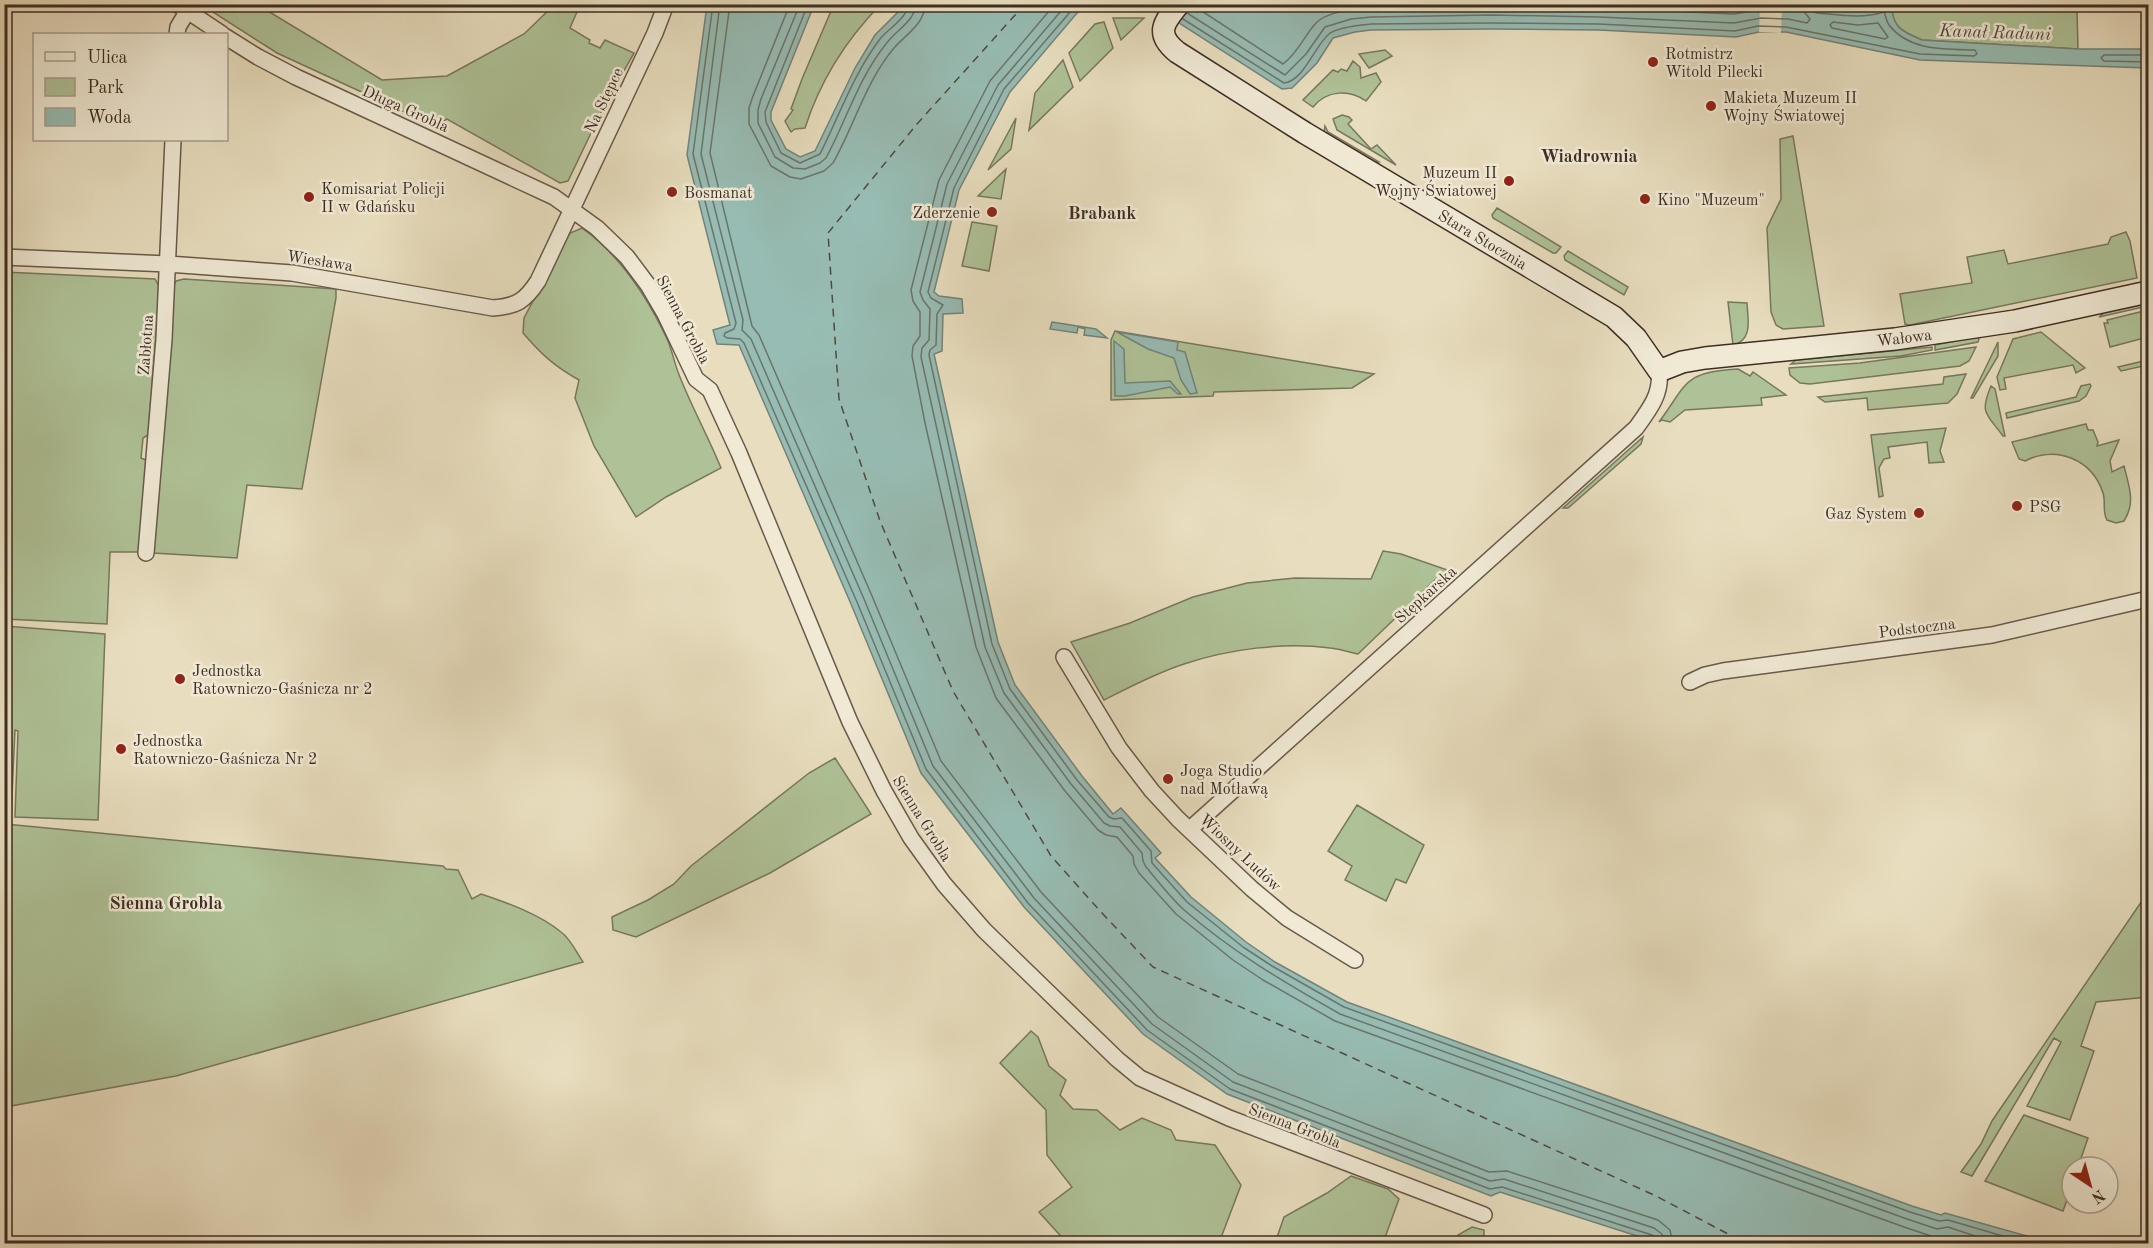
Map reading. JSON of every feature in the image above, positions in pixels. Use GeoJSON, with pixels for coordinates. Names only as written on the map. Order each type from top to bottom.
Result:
{"type":"FeatureCollection","features":[{"type":"Feature","properties":{"kind":"street","name":"Na Stępce"},"geometry":{"type":"LineString","coordinates":[[571,209],[655,33],[666,4]]}},
{"type":"Feature","properties":{"kind":"street"},"geometry":{"type":"LineString","coordinates":[[177,33],[182,8],[220,33]]}},
{"type":"Feature","properties":{"kind":"street","name":"Stara Stocznia"},"geometry":{"type":"LineString","coordinates":[[1174,10],[1164,25],[1163,34],[1169,45],[1177,52],[1305,134],[1614,317],[1635,338],[1659,371]]}},
{"type":"Feature","properties":{"kind":"street","name":"Długa Grobla"},"geometry":{"type":"LineString","coordinates":[[228,39],[296,77],[494,168],[571,209]]}},
{"type":"Feature","properties":{"kind":"street","name":"Zabłotna"},"geometry":{"type":"LineString","coordinates":[[146,553],[168,264],[173,141]]}},
{"type":"Feature","properties":{"kind":"street","name":"Wiesława"},"geometry":{"type":"LineString","coordinates":[[4,257],[168,264],[292,273],[493,308],[510,306],[530,294],[571,209]]}},
{"type":"Feature","properties":{"kind":"street","name":"Sienna Grobla"},"geometry":{"type":"LineString","coordinates":[[571,209],[597,228],[627,257],[648,285],[665,314],[696,379],[710,390],[868,761],[918,849],[973,918],[1110,1052],[1140,1078],[1271,1135],[1484,1215]]}},
{"type":"Feature","properties":{"kind":"street","name":"Wałowa"},"geometry":{"type":"LineString","coordinates":[[1659,371],[1682,362],[1705,358],[1895,339],[2015,321],[2148,292]]}},
{"type":"Feature","properties":{"kind":"street","name":"Stępkarska"},"geometry":{"type":"LineString","coordinates":[[1190,829],[1636,428],[1653,406],[1660,382],[1659,371]]}},
{"type":"Feature","properties":{"kind":"street","name":"Podstoczna"},"geometry":{"type":"LineString","coordinates":[[1690,682],[1705,675],[1723,671],[1992,635],[2148,599]]}},
{"type":"Feature","properties":{"kind":"street","name":"Wiosny Ludów"},"geometry":{"type":"LineString","coordinates":[[1064,657],[1119,748],[1152,791],[1252,888],[1287,918],[1355,960]]}},
{"type":"Feature","properties":{"kind":"green space"},"geometry":{"type":"Polygon","coordinates":[[[834,4],[880,5],[856,32],[835,62],[818,94],[805,128],[791,132],[785,121],[793,110],[791,109],[802,79],[834,4]]]}},
{"type":"Feature","properties":{"kind":"green space"},"geometry":{"type":"Polygon","coordinates":[[[2116,4],[2117,7],[2077,9],[2078,49],[1922,40],[1899,28],[1891,5],[2116,4]]]}},
{"type":"Feature","properties":{"kind":"green space"},"geometry":{"type":"Polygon","coordinates":[[[202,5],[258,5],[382,80],[447,76],[524,34],[554,5],[580,5],[570,28],[590,40],[589,43],[600,48],[605,40],[634,53],[603,108],[568,181],[560,183],[447,119],[435,126],[277,53],[202,5]]]}},
{"type":"Feature","properties":{"kind":"green space"},"geometry":{"type":"Polygon","coordinates":[[[1113,18],[1144,18],[1121,40],[1113,18]]]}},
{"type":"Feature","properties":{"kind":"green space"},"geometry":{"type":"Polygon","coordinates":[[[1104,22],[1113,48],[1080,81],[1069,53],[1095,24],[1104,22]]]}},
{"type":"Feature","properties":{"kind":"green space"},"geometry":{"type":"Polygon","coordinates":[[[1385,50],[1392,56],[1369,68],[1359,54],[1385,50]]]}},
{"type":"Feature","properties":{"kind":"green space"},"geometry":{"type":"Polygon","coordinates":[[[1063,60],[1073,87],[1029,130],[1035,93],[1063,60]]]}},
{"type":"Feature","properties":{"kind":"green space"},"geometry":{"type":"Polygon","coordinates":[[[1353,61],[1360,67],[1361,78],[1376,73],[1381,82],[1366,101],[1353,94],[1345,93],[1331,94],[1313,107],[1303,100],[1333,70],[1347,71],[1353,61]]]}},
{"type":"Feature","properties":{"kind":"green space"},"geometry":{"type":"Polygon","coordinates":[[[1342,115],[1352,120],[1348,124],[1371,149],[1377,145],[1396,165],[1337,130],[1333,119],[1342,115]]]}},
{"type":"Feature","properties":{"kind":"green space"},"geometry":{"type":"Polygon","coordinates":[[[1016,118],[1011,149],[988,170],[1016,118]]]}},
{"type":"Feature","properties":{"kind":"green space"},"geometry":{"type":"Polygon","coordinates":[[[1325,126],[1328,132],[1379,162],[1367,163],[1324,133],[1325,126]]]}},
{"type":"Feature","properties":{"kind":"green space"},"geometry":{"type":"Polygon","coordinates":[[[1793,136],[1824,326],[1783,329],[1776,325],[1771,312],[1767,228],[1781,199],[1780,139],[1793,136]]]}},
{"type":"Feature","properties":{"kind":"green space"},"geometry":{"type":"Polygon","coordinates":[[[1006,169],[1001,199],[978,196],[1006,169]]]}},
{"type":"Feature","properties":{"kind":"green space"},"geometry":{"type":"Polygon","coordinates":[[[1497,208],[1561,247],[1553,253],[1493,218],[1492,215],[1497,208]]]}},
{"type":"Feature","properties":{"kind":"green space"},"geometry":{"type":"Polygon","coordinates":[[[972,222],[997,226],[989,271],[962,266],[972,222]]]}},
{"type":"Feature","properties":{"kind":"green space"},"geometry":{"type":"Polygon","coordinates":[[[582,228],[609,251],[632,279],[652,309],[668,341],[683,384],[721,468],[666,497],[636,517],[594,446],[575,398],[579,380],[548,359],[523,333],[524,318],[565,241],[570,233],[582,228]]]}},
{"type":"Feature","properties":{"kind":"green space"},"geometry":{"type":"Polygon","coordinates":[[[2126,232],[2137,278],[1910,325],[1905,324],[1900,294],[1972,283],[1967,257],[2004,250],[2008,264],[2108,244],[2111,237],[2126,232]]]}},
{"type":"Feature","properties":{"kind":"green space"},"geometry":{"type":"Polygon","coordinates":[[[1568,251],[1628,287],[1624,295],[1565,260],[1564,256],[1568,251]]]}},
{"type":"Feature","properties":{"kind":"green space"},"geometry":{"type":"Polygon","coordinates":[[[4,272],[155,279],[160,288],[148,435],[143,438],[141,458],[146,460],[139,552],[110,552],[107,624],[5,619],[4,272]]]}},
{"type":"Feature","properties":{"kind":"green space"},"geometry":{"type":"Polygon","coordinates":[[[184,279],[336,289],[302,489],[247,485],[237,558],[153,553],[172,288],[176,281],[184,279]]]}},
{"type":"Feature","properties":{"kind":"green space"},"geometry":{"type":"Polygon","coordinates":[[[2148,301],[2148,306],[2099,317],[2105,312],[2148,301]]]}},
{"type":"Feature","properties":{"kind":"green space"},"geometry":{"type":"Polygon","coordinates":[[[1728,302],[1747,303],[1748,328],[1746,334],[1744,339],[1733,345],[1728,302]]]}},
{"type":"Feature","properties":{"kind":"green space"},"geometry":{"type":"Polygon","coordinates":[[[2148,310],[2148,337],[2110,347],[2104,323],[2108,323],[2107,320],[2148,310]]]}},
{"type":"Feature","properties":{"kind":"green space"},"geometry":{"type":"Polygon","coordinates":[[[1115,331],[1374,374],[1352,388],[1214,392],[1213,396],[1111,400],[1111,340],[1115,331]]]}},
{"type":"Feature","properties":{"kind":"green space"},"geometry":{"type":"Polygon","coordinates":[[[2041,332],[2085,368],[2076,373],[2073,365],[2004,378],[2006,389],[2000,390],[1997,377],[2013,339],[2041,332]]]}},
{"type":"Feature","properties":{"kind":"green space"},"geometry":{"type":"Polygon","coordinates":[[[1976,337],[1979,339],[1978,342],[1935,350],[1935,345],[1976,337]]]}},
{"type":"Feature","properties":{"kind":"green space"},"geometry":{"type":"Polygon","coordinates":[[[1998,342],[1998,356],[1971,398],[1998,342]]]}},
{"type":"Feature","properties":{"kind":"green space"},"geometry":{"type":"Polygon","coordinates":[[[1932,347],[1932,350],[1901,356],[1791,364],[1796,360],[1932,347]]]}},
{"type":"Feature","properties":{"kind":"green space"},"geometry":{"type":"Polygon","coordinates":[[[1976,347],[1969,361],[1960,366],[1810,384],[1800,383],[1790,375],[1789,368],[1860,363],[1976,347]]]}},
{"type":"Feature","properties":{"kind":"green space"},"geometry":{"type":"Polygon","coordinates":[[[2148,360],[2148,365],[2121,371],[2118,367],[2148,360]]]}},
{"type":"Feature","properties":{"kind":"green space"},"geometry":{"type":"Polygon","coordinates":[[[1738,369],[1750,376],[1753,372],[1786,395],[1761,398],[1762,405],[1685,410],[1670,422],[1662,420],[1659,422],[1682,389],[1696,377],[1707,373],[1738,369]]]}},
{"type":"Feature","properties":{"kind":"green space"},"geometry":{"type":"Polygon","coordinates":[[[1966,374],[1957,394],[1948,403],[1868,410],[1867,398],[1825,402],[1818,397],[1943,384],[1944,377],[1966,374]]]}},
{"type":"Feature","properties":{"kind":"green space"},"geometry":{"type":"Polygon","coordinates":[[[2090,384],[2086,396],[2079,401],[2007,418],[2006,413],[2076,397],[2081,386],[2090,384]]]}},
{"type":"Feature","properties":{"kind":"green space"},"geometry":{"type":"Polygon","coordinates":[[[1991,386],[1995,389],[2005,436],[1986,413],[1987,395],[1991,386]]]}},
{"type":"Feature","properties":{"kind":"green space"},"geometry":{"type":"Polygon","coordinates":[[[2086,424],[2088,430],[2093,430],[2098,442],[2097,446],[2119,440],[2110,461],[2112,472],[2124,466],[2128,481],[2131,501],[2124,521],[2116,523],[2107,520],[2104,496],[2098,481],[2082,464],[2072,458],[2049,454],[2025,461],[2019,459],[2012,442],[2086,424]]]}},
{"type":"Feature","properties":{"kind":"green space"},"geometry":{"type":"Polygon","coordinates":[[[1946,428],[1940,451],[1944,462],[1929,463],[1927,442],[1888,447],[1890,458],[1884,459],[1879,468],[1883,496],[1879,497],[1871,435],[1946,428]]]}},
{"type":"Feature","properties":{"kind":"green space"},"geometry":{"type":"Polygon","coordinates":[[[1643,437],[1641,444],[1568,508],[1563,508],[1643,437]]]}},
{"type":"Feature","properties":{"kind":"green space"},"geometry":{"type":"Polygon","coordinates":[[[1383,551],[1401,554],[1456,573],[1441,586],[1435,580],[1358,654],[1334,648],[1275,646],[1219,654],[1143,680],[1104,700],[1071,642],[1130,623],[1193,597],[1247,583],[1295,578],[1371,579],[1383,551]]]}},
{"type":"Feature","properties":{"kind":"green space"},"geometry":{"type":"Polygon","coordinates":[[[5,626],[105,634],[98,820],[15,817],[18,731],[15,730],[11,817],[5,817],[5,626]]]}},
{"type":"Feature","properties":{"kind":"green space"},"geometry":{"type":"Polygon","coordinates":[[[835,758],[871,814],[770,873],[636,937],[613,930],[612,917],[648,900],[674,884],[691,866],[809,773],[835,758]]]}},
{"type":"Feature","properties":{"kind":"green space"},"geometry":{"type":"Polygon","coordinates":[[[1357,805],[1424,845],[1406,883],[1396,879],[1386,901],[1345,880],[1352,866],[1328,851],[1357,805]]]}},
{"type":"Feature","properties":{"kind":"green space"},"geometry":{"type":"Polygon","coordinates":[[[5,824],[443,866],[446,869],[458,870],[472,899],[481,894],[502,901],[552,926],[567,938],[583,962],[176,1076],[5,1107],[5,824]]]}},
{"type":"Feature","properties":{"kind":"green space"},"geometry":{"type":"Polygon","coordinates":[[[2148,892],[2148,997],[2096,1002],[2081,1046],[2094,1051],[2070,1120],[2027,1106],[2061,1042],[2054,1038],[1972,1176],[1961,1172],[1981,1144],[1992,1121],[2148,892]]]}},
{"type":"Feature","properties":{"kind":"green space"},"geometry":{"type":"Polygon","coordinates":[[[1031,1031],[1038,1037],[1049,1066],[1066,1080],[1060,1095],[1073,1109],[1097,1110],[1120,1130],[1142,1118],[1171,1130],[1176,1140],[1215,1145],[1241,1185],[1219,1243],[1067,1243],[1039,1212],[1072,1187],[1047,1155],[1046,1110],[1000,1063],[1031,1031]]]}},
{"type":"Feature","properties":{"kind":"green space"},"geometry":{"type":"Polygon","coordinates":[[[2024,1115],[2088,1138],[2082,1155],[2060,1155],[2060,1210],[1985,1181],[2024,1115]]]}},
{"type":"Feature","properties":{"kind":"green space"},"geometry":{"type":"Polygon","coordinates":[[[1351,1176],[1388,1189],[1399,1199],[1383,1243],[1275,1243],[1284,1217],[1327,1193],[1351,1176]]]}},
{"type":"Feature","properties":{"kind":"green space"},"geometry":{"type":"Polygon","coordinates":[[[1472,1227],[1484,1230],[1484,1243],[1455,1243],[1458,1235],[1472,1227]]]}},
{"type":"Feature","properties":{"kind":"water"},"geometry":{"type":"Polygon","coordinates":[[[1784,4],[1860,11],[1891,4],[1899,28],[1922,40],[2078,49],[2148,49],[2148,68],[1920,60],[1786,32],[1759,32],[1736,37],[1599,30],[1371,30],[1333,38],[1317,63],[1292,88],[1282,89],[1157,7],[1083,6],[1010,92],[959,190],[934,292],[939,296],[962,299],[963,313],[943,314],[942,351],[934,354],[998,642],[1015,685],[1113,814],[1121,808],[1161,853],[1155,858],[1191,897],[1246,942],[1275,962],[1347,1002],[1912,1206],[2052,1243],[1659,1243],[1500,1192],[1491,1196],[1227,1094],[1143,1034],[1024,907],[921,773],[739,345],[717,344],[713,330],[730,325],[687,155],[707,5],[814,5],[771,112],[771,120],[786,149],[800,157],[815,151],[855,68],[875,35],[905,5],[1784,4]]]}},
{"type":"Feature","properties":{"kind":"water"},"geometry":{"type":"Polygon","coordinates":[[[1052,322],[1096,329],[1107,338],[1084,335],[1085,329],[1078,327],[1077,333],[1050,329],[1052,322]]]}},
{"type":"Feature","properties":{"kind":"water"},"geometry":{"type":"Polygon","coordinates":[[[1117,332],[1178,342],[1177,350],[1185,352],[1197,393],[1190,394],[1181,380],[1174,358],[1148,349],[1117,332]]]}},
{"type":"Feature","properties":{"kind":"water"},"geometry":{"type":"Polygon","coordinates":[[[1114,341],[1124,349],[1125,383],[1170,381],[1181,394],[1170,387],[1115,396],[1114,341]]]}},
{"type":"Feature","properties":{"kind":"pier"},"geometry":{"type":"Polygon","coordinates":[[[1760,5],[1782,5],[1781,33],[1759,32],[1760,5]]]}},
{"type":"Feature","properties":{"kind":"ferry route"},"geometry":{"type":"LineString","coordinates":[[1025,4],[917,124],[828,233],[839,399],[880,521],[953,691],[1051,856],[1153,967],[1656,1196],[1747,1244]]}},
{"type":"Feature","properties":{"kind":"place","name":"Rotmistrz Witold Pilecki"},"geometry":{"type":"Point","coordinates":[1653,62]}},
{"type":"Feature","properties":{"kind":"place","name":"Makieta Muzeum II Wojny Światowej"},"geometry":{"type":"Point","coordinates":[1711,106]}},
{"type":"Feature","properties":{"kind":"place","name":"Muzeum II Wojny Światowej"},"geometry":{"type":"Point","coordinates":[1509,181]}},
{"type":"Feature","properties":{"kind":"place","name":"Bosmanat"},"geometry":{"type":"Point","coordinates":[672,192]}},
{"type":"Feature","properties":{"kind":"place","name":"Komisariat Policji II w Gdańsku"},"geometry":{"type":"Point","coordinates":[309,197]}},
{"type":"Feature","properties":{"kind":"place","name":"Kino \"Muzeum\""},"geometry":{"type":"Point","coordinates":[1645,199]}},
{"type":"Feature","properties":{"kind":"place","name":"Zderzenie"},"geometry":{"type":"Point","coordinates":[992,212]}},
{"type":"Feature","properties":{"kind":"place","name":"PSG"},"geometry":{"type":"Point","coordinates":[2017,506]}},
{"type":"Feature","properties":{"kind":"place","name":"Gaz System"},"geometry":{"type":"Point","coordinates":[1919,513]}},
{"type":"Feature","properties":{"kind":"place","name":"Jednostka Ratowniczo-Gaśnicza nr 2"},"geometry":{"type":"Point","coordinates":[180,679]}},
{"type":"Feature","properties":{"kind":"place","name":"Jednostka Ratowniczo-Gaśnicza Nr 2"},"geometry":{"type":"Point","coordinates":[121,749]}},
{"type":"Feature","properties":{"kind":"place","name":"Joga Studio nad Motławą"},"geometry":{"type":"Point","coordinates":[1168,779]}},
{"type":"Feature","properties":{"kind":"district","name":"Wiadrownia"},"geometry":{"type":"Point","coordinates":[1589,156]}},
{"type":"Feature","properties":{"kind":"district","name":"Brabank"},"geometry":{"type":"Point","coordinates":[1102,213]}},
{"type":"Feature","properties":{"kind":"district","name":"Sienna Grobla"},"geometry":{"type":"Point","coordinates":[166,903]}},
{"type":"Feature","properties":{"kind":"water label","name":"Kanał Raduni"},"geometry":{"type":"Point","coordinates":[1995,32]}}]}
